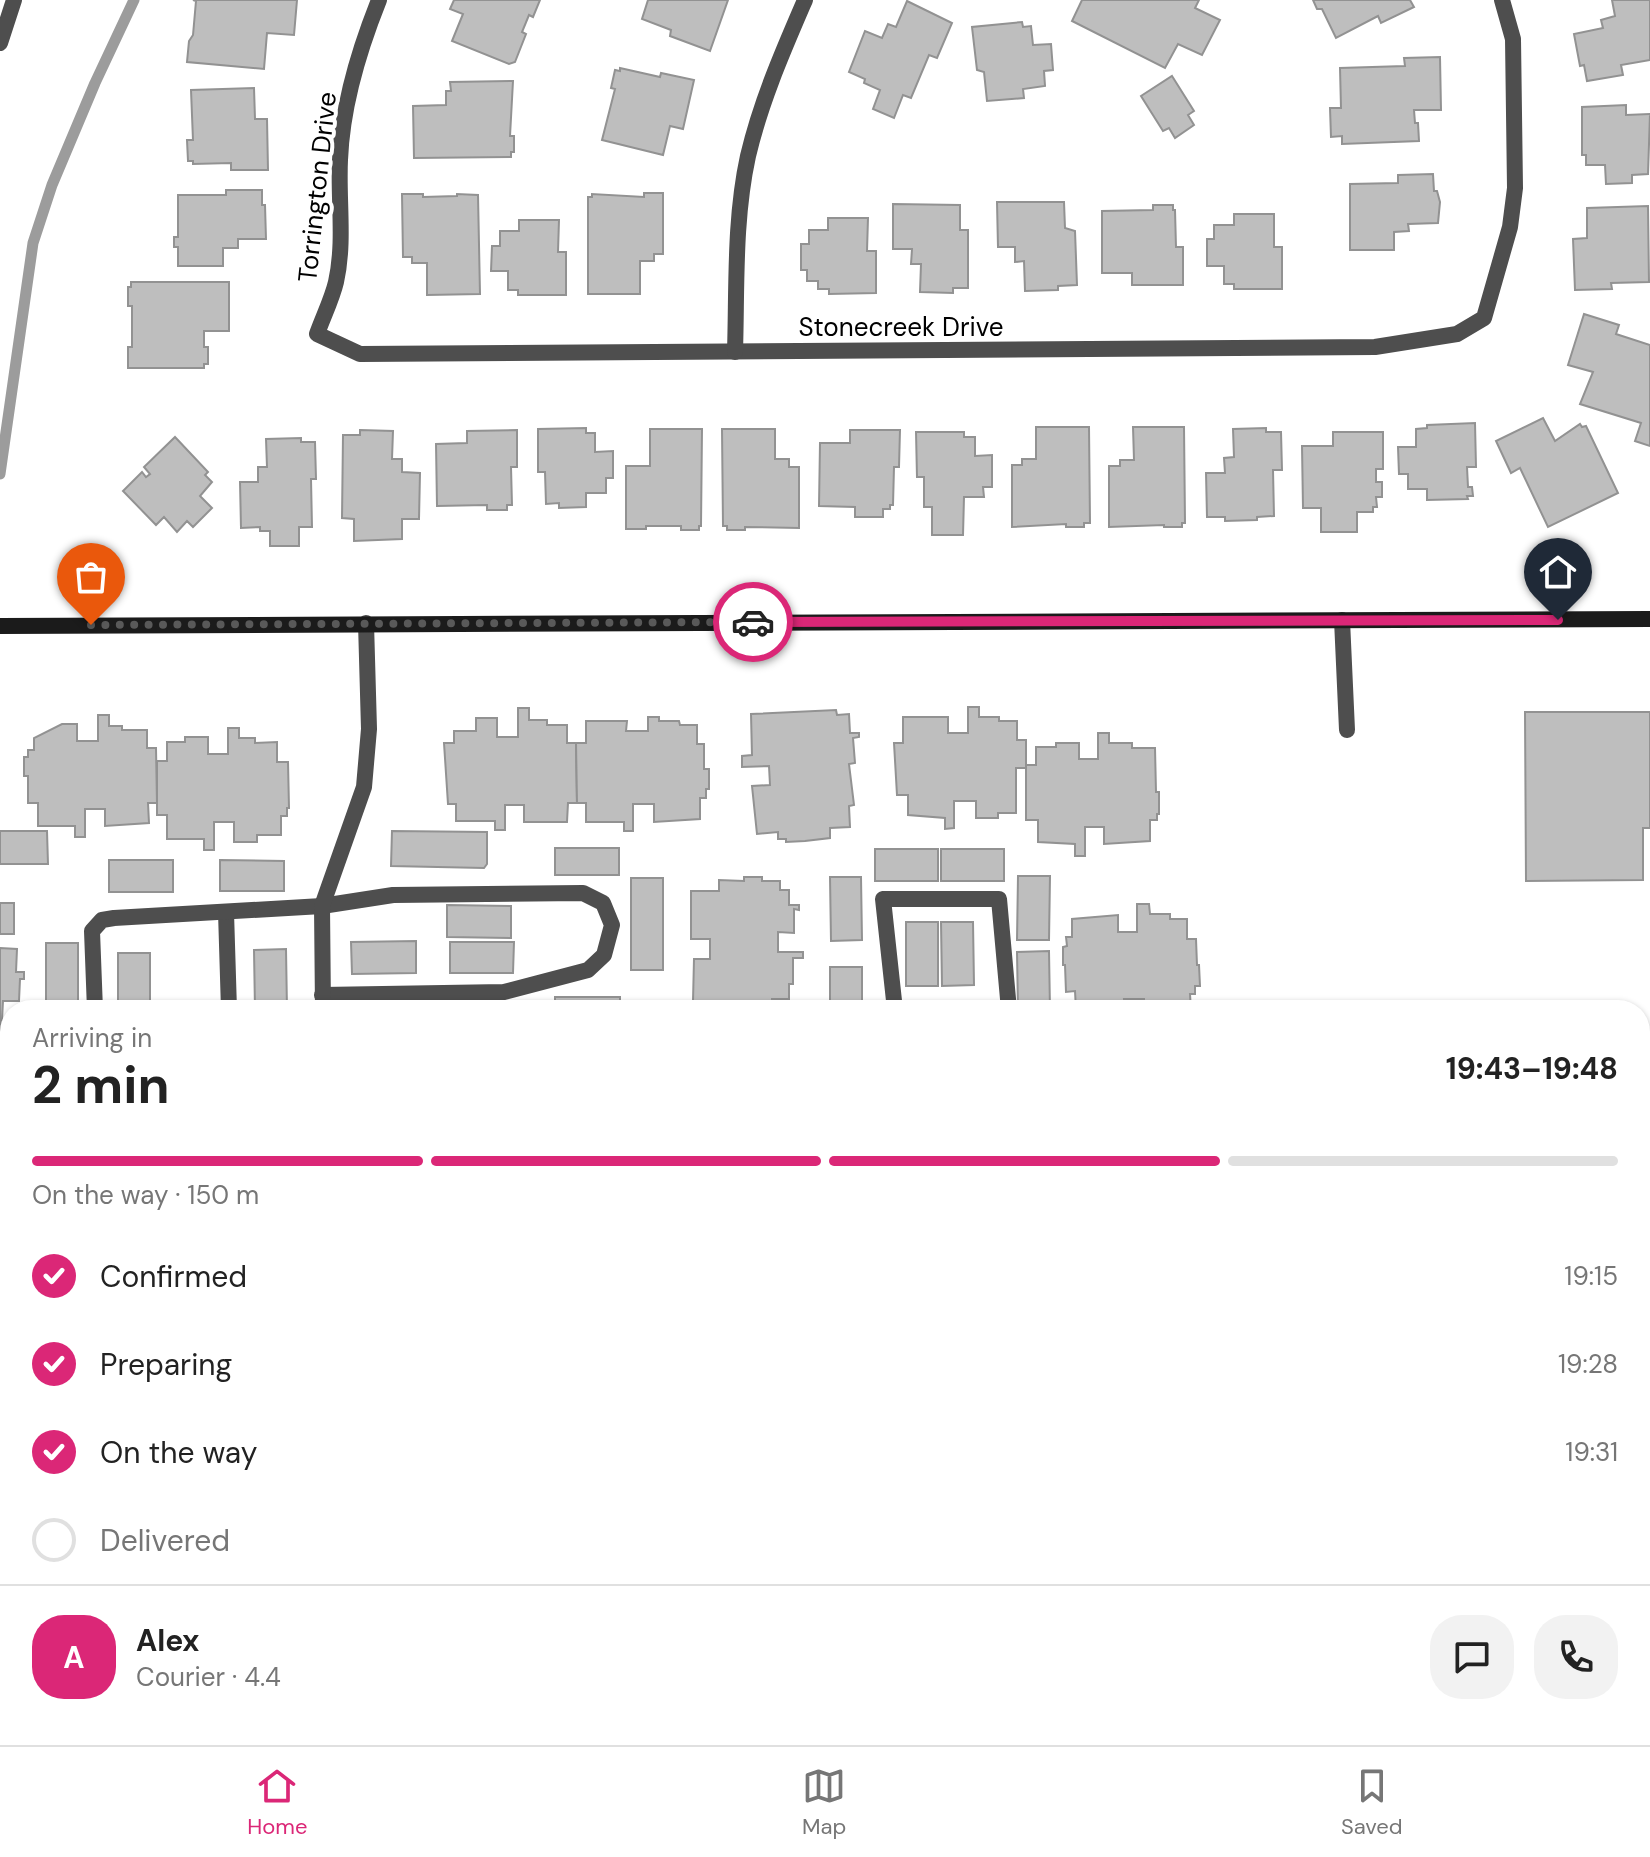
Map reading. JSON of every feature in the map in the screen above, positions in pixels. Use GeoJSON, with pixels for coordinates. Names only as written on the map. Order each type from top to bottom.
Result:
{"type":"FeatureCollection","features":[{"type":"Feature","properties":{"kind":"street"},"geometry":{"type":"LineString","coordinates":[[0,43],[4,16],[14,0]]}},
{"type":"Feature","properties":{"kind":"street","name":"Torrington Drive"},"geometry":{"type":"LineString","coordinates":[[317,334],[336,282],[340,241],[340,157],[349,92],[379,0]]}},
{"type":"Feature","properties":{"kind":"street"},"geometry":{"type":"LineString","coordinates":[[735,352],[738,226],[748,156],[769,84],[805,0]]}},
{"type":"Feature","properties":{"kind":"street","name":"Stonecreek Drive"},"geometry":{"type":"LineString","coordinates":[[317,334],[360,354],[1375,347],[1457,334],[1484,318],[1510,227],[1515,188],[1513,39],[1502,0]]}},
{"type":"Feature","properties":{"kind":"street"},"geometry":{"type":"LineString","coordinates":[[0,626],[1650,619]]}},
{"type":"Feature","properties":{"kind":"street"},"geometry":{"type":"LineString","coordinates":[[1342,620],[1347,730]]}},
{"type":"Feature","properties":{"kind":"street"},"geometry":{"type":"LineString","coordinates":[[323,1000],[322,906],[364,787],[369,729],[366,623]]}},
{"type":"Feature","properties":{"kind":"street"},"geometry":{"type":"LineString","coordinates":[[95,1000],[92,931],[102,920],[322,906],[393,895],[583,893],[603,903],[612,925],[604,955],[588,970],[504,992],[372,1000]]}},
{"type":"Feature","properties":{"kind":"street"},"geometry":{"type":"LineString","coordinates":[[894,1000],[883,899],[999,899],[1008,1000]]}},
{"type":"Feature","properties":{"kind":"street"},"geometry":{"type":"LineString","coordinates":[[226,912],[229,1000]]}},
{"type":"Feature","properties":{"kind":"building"},"geometry":{"type":"Polygon","coordinates":[[[193,0],[297,0],[294,35],[267,33],[264,69],[187,62],[189,41],[193,35],[196,1],[193,0]]]}},
{"type":"Feature","properties":{"kind":"building"},"geometry":{"type":"Polygon","coordinates":[[[454,0],[540,0],[522,32],[526,34],[515,62],[509,64],[452,41],[463,14],[450,9],[454,0]]]}},
{"type":"Feature","properties":{"kind":"building"},"geometry":{"type":"Polygon","coordinates":[[[648,0],[728,0],[710,51],[670,36],[671,30],[642,19],[648,0]]]}},
{"type":"Feature","properties":{"kind":"building"},"geometry":{"type":"Polygon","coordinates":[[[1082,0],[1199,0],[1195,8],[1220,20],[1202,55],[1178,44],[1165,68],[1072,21],[1082,0]]]}},
{"type":"Feature","properties":{"kind":"building"},"geometry":{"type":"Polygon","coordinates":[[[1313,0],[1410,0],[1414,7],[1381,23],[1378,16],[1336,38],[1322,9],[1317,9],[1313,0]]]}},
{"type":"Feature","properties":{"kind":"building"},"geometry":{"type":"Polygon","coordinates":[[[1612,0],[1650,0],[1650,60],[1621,65],[1623,75],[1587,81],[1584,65],[1580,66],[1574,34],[1603,28],[1601,20],[1615,16],[1612,0]]]}},
{"type":"Feature","properties":{"kind":"building"},"geometry":{"type":"Polygon","coordinates":[[[907,1],[952,23],[937,58],[929,55],[911,98],[903,95],[894,118],[873,109],[880,90],[849,72],[865,31],[882,38],[888,24],[896,27],[907,1]]]}},
{"type":"Feature","properties":{"kind":"building"},"geometry":{"type":"Polygon","coordinates":[[[1022,22],[1023,27],[1031,26],[1033,45],[1051,44],[1053,70],[1044,71],[1045,86],[1023,89],[1024,98],[987,101],[984,72],[977,70],[972,27],[1022,22]]]}},
{"type":"Feature","properties":{"kind":"building"},"geometry":{"type":"Polygon","coordinates":[[[1440,57],[1441,110],[1414,110],[1419,141],[1342,144],[1342,136],[1331,137],[1330,108],[1341,108],[1340,68],[1405,66],[1404,58],[1440,57]]]}},
{"type":"Feature","properties":{"kind":"building"},"geometry":{"type":"Polygon","coordinates":[[[620,68],[660,77],[661,73],[694,80],[683,129],[670,126],[663,155],[602,140],[615,89],[611,88],[615,70],[620,71],[620,68]]]}},
{"type":"Feature","properties":{"kind":"building"},"geometry":{"type":"Polygon","coordinates":[[[1172,76],[1194,111],[1188,115],[1194,125],[1175,138],[1169,128],[1163,131],[1141,96],[1172,76]]]}},
{"type":"Feature","properties":{"kind":"building"},"geometry":{"type":"Polygon","coordinates":[[[513,81],[510,136],[514,136],[514,152],[511,152],[511,157],[414,158],[413,106],[446,105],[446,91],[451,91],[450,82],[513,81]]]}},
{"type":"Feature","properties":{"kind":"building"},"geometry":{"type":"Polygon","coordinates":[[[254,88],[255,119],[267,119],[268,170],[231,170],[231,163],[193,164],[193,161],[188,161],[187,140],[193,140],[191,90],[254,88]]]}},
{"type":"Feature","properties":{"kind":"building"},"geometry":{"type":"Polygon","coordinates":[[[1626,105],[1626,115],[1650,114],[1648,174],[1632,175],[1632,183],[1606,184],[1605,165],[1586,165],[1586,155],[1582,155],[1582,107],[1626,105]]]}},
{"type":"Feature","properties":{"kind":"building"},"geometry":{"type":"Polygon","coordinates":[[[1433,174],[1434,191],[1437,191],[1440,202],[1438,223],[1408,224],[1409,231],[1394,232],[1394,250],[1350,250],[1350,184],[1398,183],[1398,175],[1433,174]]]}},
{"type":"Feature","properties":{"kind":"building"},"geometry":{"type":"Polygon","coordinates":[[[226,190],[262,190],[266,239],[238,239],[238,248],[223,248],[223,266],[178,266],[178,247],[174,247],[174,237],[178,237],[178,195],[226,195],[226,190]]]}},
{"type":"Feature","properties":{"kind":"building"},"geometry":{"type":"Polygon","coordinates":[[[644,193],[663,193],[663,254],[654,254],[654,261],[640,261],[640,294],[588,294],[588,197],[592,194],[644,197],[644,193]]]}},
{"type":"Feature","properties":{"kind":"building"},"geometry":{"type":"Polygon","coordinates":[[[402,194],[423,194],[423,197],[478,195],[480,294],[427,295],[427,263],[412,263],[412,257],[403,257],[402,194]]]}},
{"type":"Feature","properties":{"kind":"building"},"geometry":{"type":"Polygon","coordinates":[[[997,202],[1064,202],[1065,228],[1075,231],[1077,285],[1058,286],[1058,290],[1025,291],[1024,261],[1015,262],[1015,247],[998,247],[997,202]]]}},
{"type":"Feature","properties":{"kind":"building"},"geometry":{"type":"Polygon","coordinates":[[[893,204],[960,205],[960,230],[968,230],[968,288],[953,288],[953,293],[920,292],[921,264],[911,264],[912,249],[893,249],[893,204]]]}},
{"type":"Feature","properties":{"kind":"building"},"geometry":{"type":"Polygon","coordinates":[[[1153,205],[1173,205],[1175,210],[1176,247],[1183,247],[1183,285],[1132,285],[1132,273],[1102,273],[1102,211],[1153,210],[1153,205]]]}},
{"type":"Feature","properties":{"kind":"building"},"geometry":{"type":"Polygon","coordinates":[[[1648,206],[1649,282],[1611,283],[1612,289],[1575,290],[1573,239],[1587,238],[1587,208],[1648,206]]]}},
{"type":"Feature","properties":{"kind":"building"},"geometry":{"type":"Polygon","coordinates":[[[1234,214],[1274,214],[1274,247],[1282,247],[1282,289],[1234,289],[1234,284],[1224,284],[1224,266],[1207,266],[1207,239],[1214,239],[1214,225],[1234,225],[1234,214]]]}},
{"type":"Feature","properties":{"kind":"building"},"geometry":{"type":"Polygon","coordinates":[[[828,218],[868,218],[867,251],[876,251],[876,293],[829,294],[829,289],[818,289],[818,281],[807,281],[807,270],[801,270],[801,244],[809,244],[809,230],[828,230],[828,218]]]}},
{"type":"Feature","properties":{"kind":"building"},"geometry":{"type":"Polygon","coordinates":[[[519,220],[559,220],[558,252],[566,252],[566,295],[518,295],[518,290],[508,290],[508,271],[491,271],[492,246],[500,246],[500,231],[519,231],[519,220]]]}},
{"type":"Feature","properties":{"kind":"building"},"geometry":{"type":"Polygon","coordinates":[[[131,282],[229,282],[229,331],[204,331],[208,364],[204,364],[204,368],[128,368],[128,347],[132,347],[132,306],[128,306],[131,282]]]}},
{"type":"Feature","properties":{"kind":"building"},"geometry":{"type":"Polygon","coordinates":[[[1584,314],[1619,325],[1616,334],[1650,345],[1650,446],[1635,441],[1641,423],[1580,404],[1593,372],[1568,365],[1584,314]]]}},
{"type":"Feature","properties":{"kind":"building"},"geometry":{"type":"Polygon","coordinates":[[[1543,418],[1555,441],[1580,424],[1586,426],[1618,493],[1548,527],[1520,468],[1511,473],[1496,441],[1543,418]]]}},
{"type":"Feature","properties":{"kind":"building"},"geometry":{"type":"Polygon","coordinates":[[[1475,423],[1476,467],[1467,467],[1468,487],[1472,487],[1473,496],[1467,496],[1468,499],[1427,500],[1427,489],[1408,489],[1408,474],[1399,474],[1398,447],[1416,447],[1416,429],[1427,428],[1427,425],[1475,423]]]}},
{"type":"Feature","properties":{"kind":"building"},"geometry":{"type":"Polygon","coordinates":[[[1036,427],[1089,427],[1090,523],[1084,523],[1084,527],[1066,527],[1066,524],[1012,527],[1012,465],[1022,465],[1022,459],[1036,459],[1036,427]]]}},
{"type":"Feature","properties":{"kind":"building"},"geometry":{"type":"Polygon","coordinates":[[[1133,427],[1184,427],[1185,523],[1182,527],[1109,527],[1109,466],[1120,466],[1120,460],[1134,460],[1133,427]]]}},
{"type":"Feature","properties":{"kind":"building"},"geometry":{"type":"Polygon","coordinates":[[[586,428],[586,433],[595,433],[595,452],[613,451],[613,478],[606,478],[606,493],[586,493],[586,507],[559,508],[559,503],[546,504],[545,472],[538,472],[538,429],[586,428]]]}},
{"type":"Feature","properties":{"kind":"building"},"geometry":{"type":"Polygon","coordinates":[[[1266,428],[1266,432],[1281,432],[1282,470],[1273,470],[1274,516],[1225,521],[1225,517],[1207,517],[1206,473],[1225,473],[1224,458],[1234,457],[1233,429],[1266,428]]]}},
{"type":"Feature","properties":{"kind":"building"},"geometry":{"type":"Polygon","coordinates":[[[650,429],[702,429],[699,530],[681,530],[681,526],[626,529],[626,466],[650,466],[650,429]]]}},
{"type":"Feature","properties":{"kind":"building"},"geometry":{"type":"Polygon","coordinates":[[[722,429],[775,429],[775,459],[789,459],[789,467],[799,467],[799,528],[745,527],[745,530],[727,530],[727,526],[723,526],[722,429]]]}},
{"type":"Feature","properties":{"kind":"building"},"geometry":{"type":"Polygon","coordinates":[[[360,430],[393,431],[392,459],[402,459],[402,472],[420,473],[419,519],[402,519],[402,539],[354,541],[354,519],[342,518],[343,435],[360,435],[360,430]]]}},
{"type":"Feature","properties":{"kind":"building"},"geometry":{"type":"Polygon","coordinates":[[[517,430],[517,467],[511,467],[512,505],[507,505],[507,510],[487,510],[487,505],[437,506],[436,444],[467,443],[467,431],[517,430]]]}},
{"type":"Feature","properties":{"kind":"building"},"geometry":{"type":"Polygon","coordinates":[[[850,430],[900,430],[899,467],[894,467],[893,505],[890,509],[883,509],[883,517],[855,517],[855,507],[819,506],[820,443],[850,443],[850,430]]]}},
{"type":"Feature","properties":{"kind":"building"},"geometry":{"type":"Polygon","coordinates":[[[916,432],[964,432],[964,437],[975,437],[975,456],[992,455],[992,487],[983,487],[984,497],[964,497],[963,535],[932,535],[932,507],[924,507],[924,477],[917,477],[916,432]]]}},
{"type":"Feature","properties":{"kind":"building"},"geometry":{"type":"Polygon","coordinates":[[[1333,432],[1383,432],[1383,469],[1376,469],[1376,482],[1382,482],[1382,497],[1376,497],[1377,507],[1373,507],[1373,512],[1357,512],[1357,532],[1321,532],[1321,508],[1303,508],[1302,446],[1333,446],[1333,432]]]}},
{"type":"Feature","properties":{"kind":"building"},"geometry":{"type":"Polygon","coordinates":[[[175,437],[208,472],[205,475],[212,482],[200,496],[212,508],[193,527],[187,521],[177,532],[164,517],[156,525],[123,491],[142,472],[146,477],[150,474],[144,467],[175,437]]]}},
{"type":"Feature","properties":{"kind":"building"},"geometry":{"type":"Polygon","coordinates":[[[301,438],[301,442],[315,442],[316,479],[311,479],[312,527],[299,527],[299,546],[270,546],[270,531],[260,531],[260,527],[241,528],[240,482],[258,482],[258,467],[267,467],[266,439],[301,438]]]}},
{"type":"Feature","properties":{"kind":"building"},"geometry":{"type":"Polygon","coordinates":[[[968,707],[979,707],[979,717],[1017,721],[1017,740],[1026,740],[1026,768],[1016,768],[1016,813],[998,813],[998,818],[976,818],[976,801],[954,801],[954,828],[945,829],[945,818],[908,815],[908,795],[897,795],[894,743],[903,743],[903,717],[948,717],[948,733],[968,733],[968,707]]]}},
{"type":"Feature","properties":{"kind":"building"},"geometry":{"type":"Polygon","coordinates":[[[518,708],[529,708],[529,720],[547,720],[547,725],[567,725],[567,743],[576,743],[577,803],[568,803],[567,822],[524,822],[524,805],[505,805],[505,830],[495,830],[495,821],[456,821],[456,804],[448,804],[444,743],[454,743],[454,731],[476,731],[476,718],[497,718],[497,737],[518,737],[518,708]]]}},
{"type":"Feature","properties":{"kind":"building"},"geometry":{"type":"Polygon","coordinates":[[[836,710],[837,715],[849,714],[850,733],[859,733],[859,737],[853,738],[855,763],[849,764],[854,805],[849,806],[850,827],[830,828],[830,838],[805,841],[786,842],[786,839],[778,839],[778,832],[757,834],[752,786],[770,785],[769,766],[742,767],[742,756],[752,755],[751,714],[836,710]]]}},
{"type":"Feature","properties":{"kind":"building"},"geometry":{"type":"Polygon","coordinates":[[[1525,712],[1650,712],[1650,828],[1643,828],[1643,880],[1526,881],[1525,712]]]}},
{"type":"Feature","properties":{"kind":"building"},"geometry":{"type":"Polygon","coordinates":[[[98,715],[109,715],[109,726],[122,726],[122,730],[147,730],[147,748],[156,748],[157,803],[148,803],[149,823],[105,826],[105,809],[85,809],[85,837],[75,837],[75,826],[38,826],[38,803],[28,803],[28,776],[24,776],[24,757],[28,757],[28,750],[34,750],[34,738],[62,724],[77,724],[77,741],[98,741],[98,715]]]}},
{"type":"Feature","properties":{"kind":"building"},"geometry":{"type":"Polygon","coordinates":[[[648,717],[659,717],[659,721],[679,721],[680,725],[697,725],[697,744],[704,744],[704,769],[709,769],[709,789],[706,789],[706,798],[700,798],[700,819],[654,822],[654,804],[633,804],[633,831],[624,831],[624,822],[586,822],[586,803],[577,803],[576,743],[586,743],[586,721],[627,721],[626,731],[648,731],[648,717]]]}},
{"type":"Feature","properties":{"kind":"building"},"geometry":{"type":"Polygon","coordinates":[[[228,728],[239,728],[239,738],[255,738],[255,743],[277,742],[277,762],[288,762],[289,808],[287,816],[281,816],[281,835],[257,835],[257,842],[234,842],[234,822],[214,822],[214,850],[204,850],[204,839],[167,839],[167,815],[157,815],[157,761],[167,761],[167,742],[185,742],[185,737],[208,737],[208,754],[228,754],[228,728]]]}},
{"type":"Feature","properties":{"kind":"building"},"geometry":{"type":"Polygon","coordinates":[[[1098,733],[1109,733],[1109,743],[1132,743],[1132,748],[1155,748],[1159,814],[1157,820],[1150,820],[1150,841],[1104,844],[1104,827],[1085,827],[1085,856],[1075,856],[1075,844],[1038,842],[1038,820],[1026,820],[1026,765],[1036,765],[1036,747],[1056,747],[1056,743],[1079,743],[1079,759],[1098,759],[1098,733]]]}},
{"type":"Feature","properties":{"kind":"building"},"geometry":{"type":"Polygon","coordinates":[[[0,831],[47,831],[48,864],[0,864],[0,831]]]}},
{"type":"Feature","properties":{"kind":"building"},"geometry":{"type":"Polygon","coordinates":[[[392,831],[487,832],[487,864],[484,868],[391,866],[392,831]]]}},
{"type":"Feature","properties":{"kind":"building"},"geometry":{"type":"Polygon","coordinates":[[[555,848],[619,848],[619,875],[555,875],[555,848]]]}},
{"type":"Feature","properties":{"kind":"building"},"geometry":{"type":"Polygon","coordinates":[[[875,849],[938,849],[938,881],[875,881],[875,849]]]}},
{"type":"Feature","properties":{"kind":"building"},"geometry":{"type":"Polygon","coordinates":[[[941,849],[1004,849],[1004,881],[941,881],[941,849]]]}},
{"type":"Feature","properties":{"kind":"building"},"geometry":{"type":"Polygon","coordinates":[[[109,860],[173,860],[173,892],[109,892],[109,860]]]}},
{"type":"Feature","properties":{"kind":"building"},"geometry":{"type":"Polygon","coordinates":[[[220,860],[284,861],[284,891],[220,891],[220,860]]]}},
{"type":"Feature","properties":{"kind":"building"},"geometry":{"type":"Polygon","coordinates":[[[1018,876],[1050,876],[1049,940],[1017,940],[1018,876]]]}},
{"type":"Feature","properties":{"kind":"building"},"geometry":{"type":"Polygon","coordinates":[[[744,877],[762,877],[762,881],[780,881],[780,890],[789,890],[789,905],[799,905],[799,910],[794,909],[794,933],[778,932],[778,952],[803,952],[803,958],[793,958],[793,984],[789,984],[789,999],[693,1000],[694,959],[710,959],[710,939],[691,939],[691,891],[719,891],[719,880],[744,881],[744,877]]]}},
{"type":"Feature","properties":{"kind":"building"},"geometry":{"type":"Polygon","coordinates":[[[830,877],[861,877],[862,940],[831,941],[830,877]]]}},
{"type":"Feature","properties":{"kind":"building"},"geometry":{"type":"Polygon","coordinates":[[[631,878],[663,878],[663,970],[631,970],[631,878]]]}},
{"type":"Feature","properties":{"kind":"building"},"geometry":{"type":"Polygon","coordinates":[[[0,903],[14,903],[14,934],[0,934],[0,903]]]}},
{"type":"Feature","properties":{"kind":"building"},"geometry":{"type":"Polygon","coordinates":[[[1137,904],[1149,904],[1150,914],[1170,914],[1170,919],[1187,919],[1187,939],[1196,939],[1200,986],[1195,986],[1195,994],[1190,994],[1190,1000],[1075,1000],[1075,991],[1066,992],[1063,947],[1067,946],[1066,937],[1072,937],[1072,919],[1118,915],[1118,932],[1137,932],[1137,904]]]}},
{"type":"Feature","properties":{"kind":"building"},"geometry":{"type":"Polygon","coordinates":[[[447,905],[511,906],[511,938],[447,937],[447,905]]]}},
{"type":"Feature","properties":{"kind":"building"},"geometry":{"type":"Polygon","coordinates":[[[906,922],[938,922],[938,986],[906,986],[906,922]]]}},
{"type":"Feature","properties":{"kind":"building"},"geometry":{"type":"Polygon","coordinates":[[[941,922],[973,922],[974,985],[942,986],[941,922]]]}},
{"type":"Feature","properties":{"kind":"building"},"geometry":{"type":"Polygon","coordinates":[[[416,941],[416,973],[352,974],[351,942],[416,941]]]}},
{"type":"Feature","properties":{"kind":"building"},"geometry":{"type":"Polygon","coordinates":[[[450,942],[514,942],[513,973],[450,973],[450,942]]]}},
{"type":"Feature","properties":{"kind":"building"},"geometry":{"type":"Polygon","coordinates":[[[46,943],[78,943],[78,1000],[46,1000],[46,943]]]}},
{"type":"Feature","properties":{"kind":"building"},"geometry":{"type":"Polygon","coordinates":[[[0,948],[17,949],[16,972],[24,972],[24,979],[20,979],[19,1000],[0,1000],[0,948]]]}},
{"type":"Feature","properties":{"kind":"building"},"geometry":{"type":"Polygon","coordinates":[[[286,949],[287,1000],[255,1000],[254,950],[286,949]]]}},
{"type":"Feature","properties":{"kind":"building"},"geometry":{"type":"Polygon","coordinates":[[[1049,951],[1050,1000],[1018,1000],[1017,952],[1049,951]]]}},
{"type":"Feature","properties":{"kind":"building"},"geometry":{"type":"Polygon","coordinates":[[[118,953],[150,953],[150,1000],[118,1000],[118,953]]]}},
{"type":"Feature","properties":{"kind":"building"},"geometry":{"type":"Polygon","coordinates":[[[830,967],[862,967],[862,1000],[830,1000],[830,967]]]}},
{"type":"Feature","properties":{"kind":"building"},"geometry":{"type":"Polygon","coordinates":[[[555,997],[620,997],[620,1000],[555,1000],[555,997]]]}},
{"type":"Feature","properties":{"kind":"waterway"},"geometry":{"type":"LineString","coordinates":[[0,474],[33,243],[52,185],[134,0]]}},
{"type":"Feature","properties":{"kind":"way so far"},"geometry":{"type":"LineString","coordinates":[[91,625],[753,622]]}},
{"type":"Feature","properties":{"kind":"route"},"geometry":{"type":"LineString","coordinates":[[753,622],[1558,620]]}}]}
